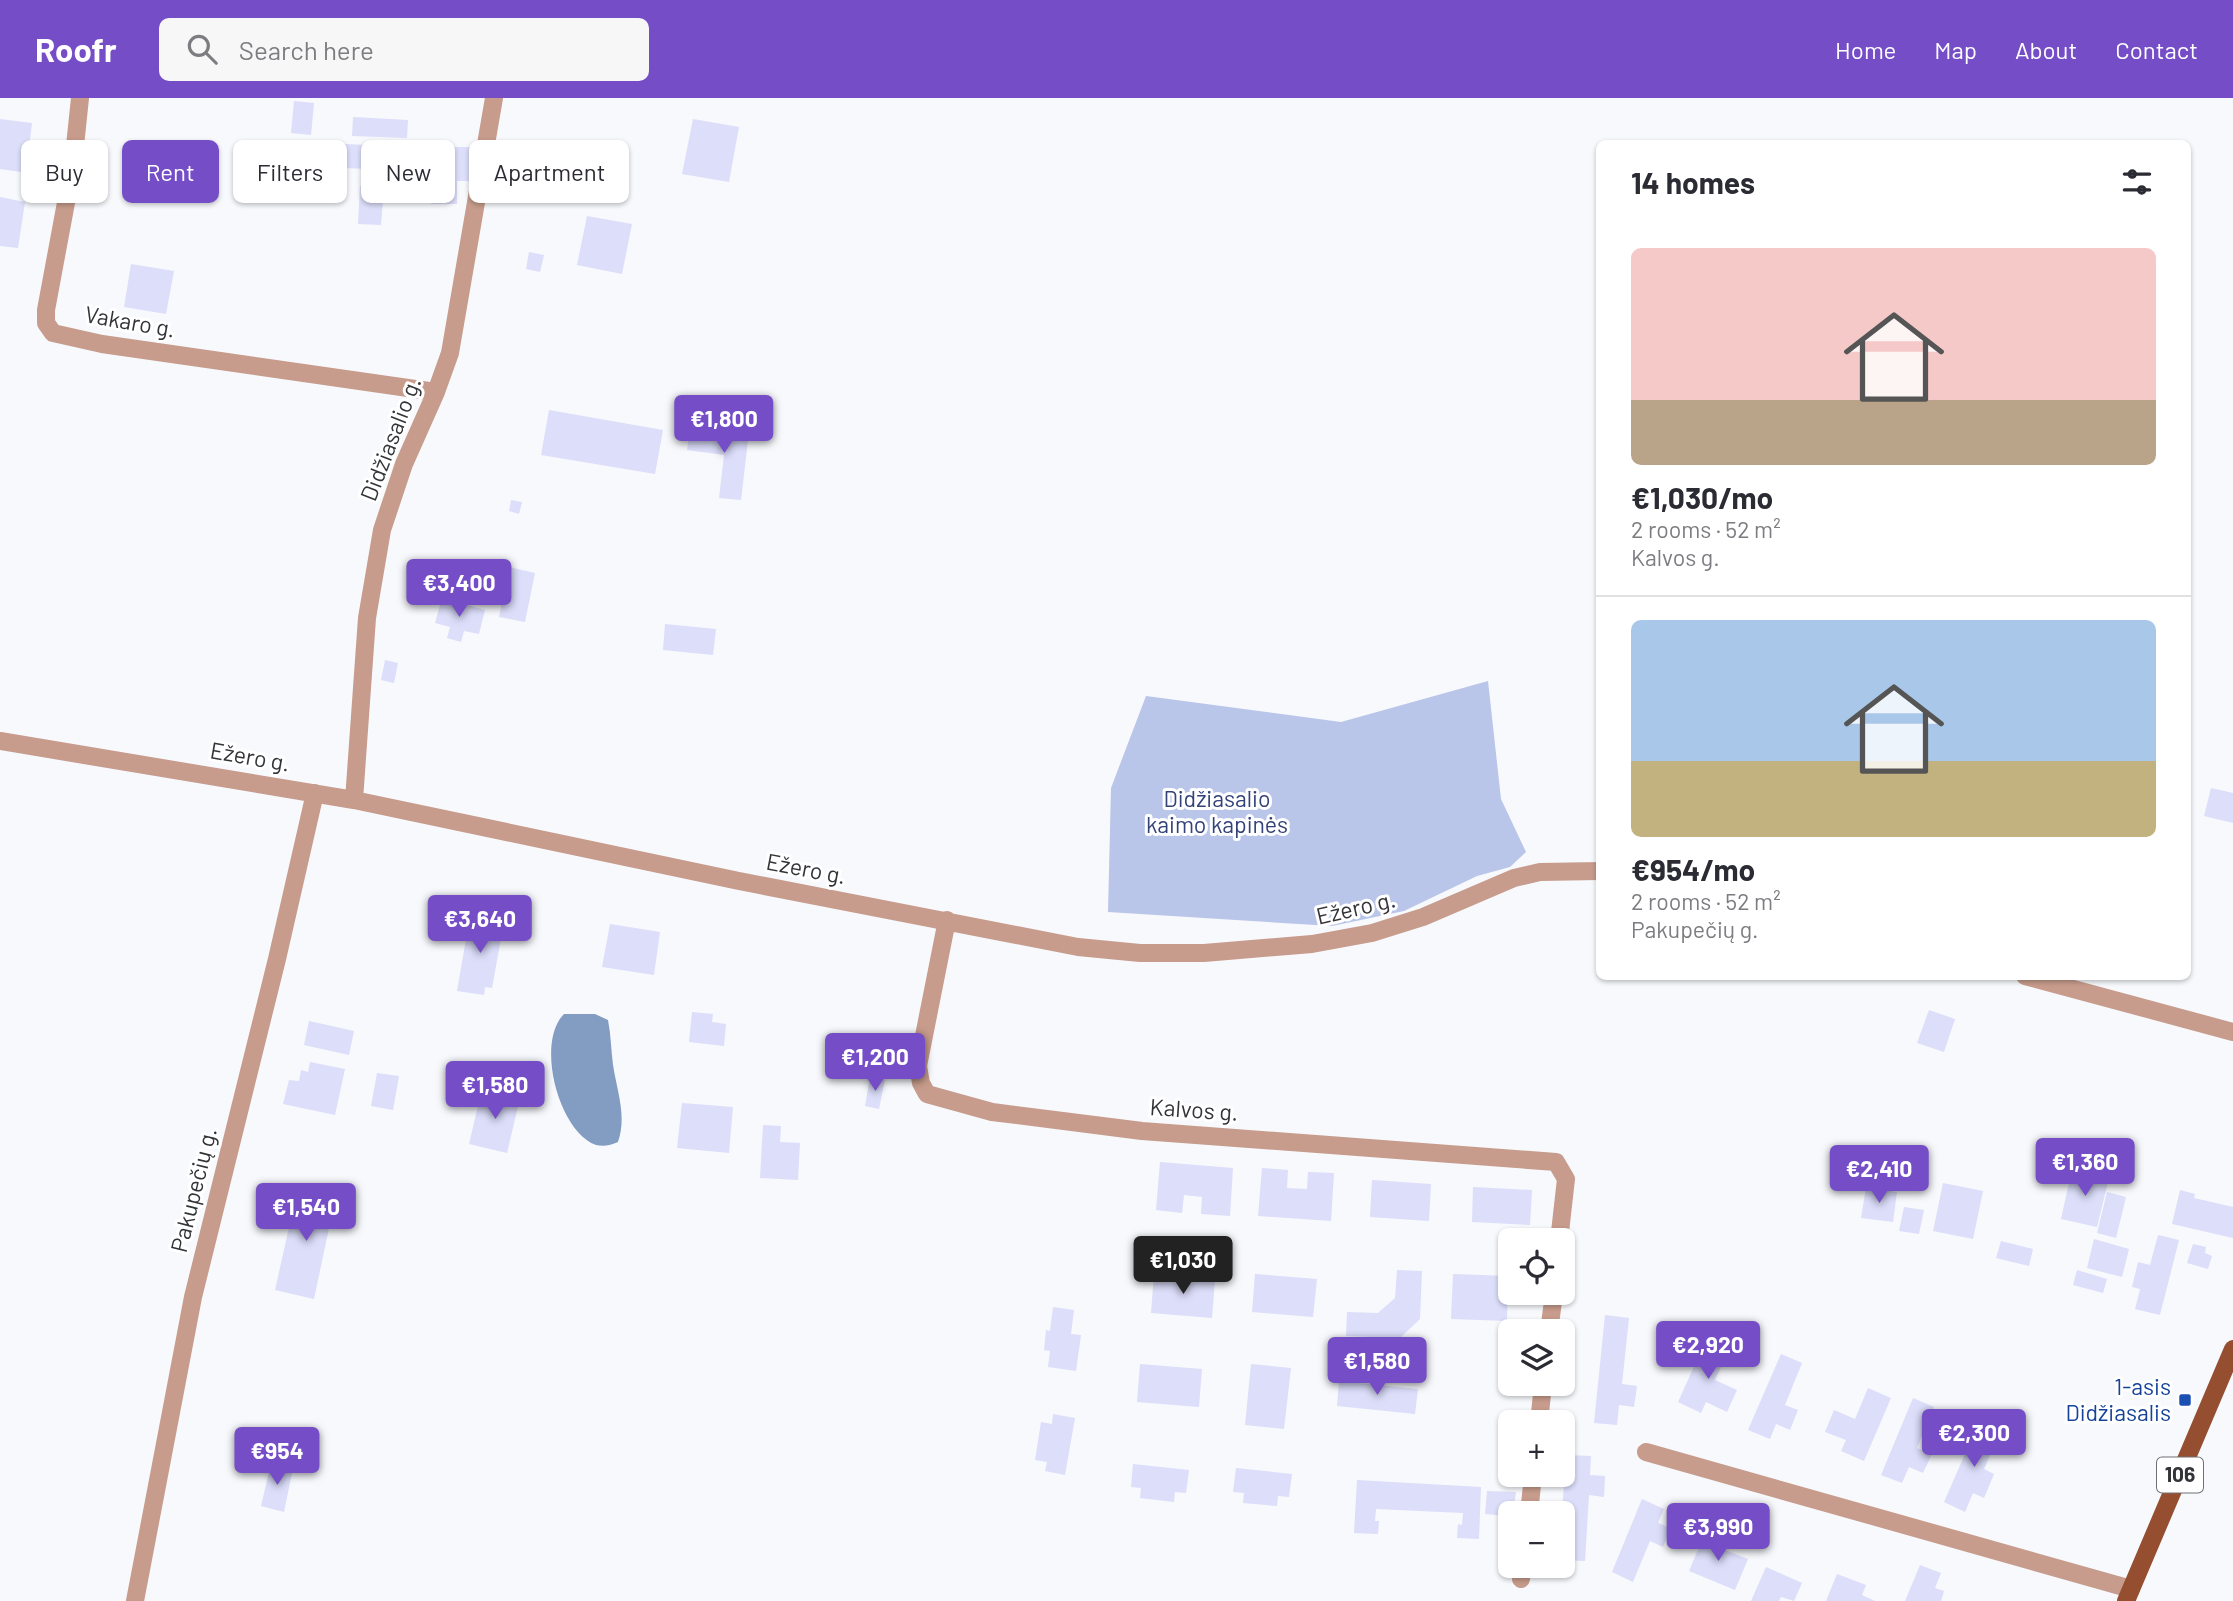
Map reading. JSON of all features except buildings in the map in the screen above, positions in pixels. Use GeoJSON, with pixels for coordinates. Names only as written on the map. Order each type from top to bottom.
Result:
{"type":"FeatureCollection","features":[{"type":"Feature","properties":{"kind":"main road","name":"106"},"geometry":{"type":"LineString","coordinates":[[2129,1595],[2233,1349]]}},
{"type":"Feature","properties":{"kind":"street","name":"Vakaro g."},"geometry":{"type":"LineString","coordinates":[[80,98],[73,164],[46,310],[46,323],[53,333],[102,344],[436,392]]}},
{"type":"Feature","properties":{"kind":"street","name":"Didžiasalio g."},"geometry":{"type":"LineString","coordinates":[[354,800],[367,618],[382,530],[404,464],[450,353],[494,98]]}},
{"type":"Feature","properties":{"kind":"street","name":"Ežero g."},"geometry":{"type":"LineString","coordinates":[[0,741],[354,800],[726,878],[1078,947],[1140,953],[1204,953],[1312,944],[1372,933],[1423,917],[1514,878],[1540,872],[1596,871]]}},
{"type":"Feature","properties":{"kind":"street","name":"Pakupečių g."},"geometry":{"type":"LineString","coordinates":[[135,1601],[193,1297],[277,959],[315,793]]}},
{"type":"Feature","properties":{"kind":"street","name":"Kalvos g."},"geometry":{"type":"LineString","coordinates":[[947,920],[918,1066],[921,1083],[927,1094],[992,1112],[1142,1131],[1556,1162],[1566,1180],[1560,1228]]}},
{"type":"Feature","properties":{"kind":"street"},"geometry":{"type":"LineString","coordinates":[[2040,980],[2233,1032]]}},
{"type":"Feature","properties":{"kind":"street"},"geometry":{"type":"LineString","coordinates":[[1646,1452],[2129,1595]]}},
{"type":"Feature","properties":{"kind":"green space","name":"Didžiasalio kaimo kapinės"},"geometry":{"type":"Polygon","coordinates":[[[1488,681],[1501,799],[1526,852],[1510,867],[1477,876],[1404,911],[1332,926],[1108,912],[1111,788],[1146,696],[1341,722],[1488,681]]]}},
{"type":"Feature","properties":{"kind":"shaded area"},"geometry":{"type":"Polygon","coordinates":[[[564,1014],[595,1014],[608,1020],[622,1123],[618,1142],[599,1146],[583,1137],[571,1123],[562,1105],[555,1086],[552,1045],[556,1027],[564,1014]]]}},
{"type":"Feature","properties":{"kind":"place","name":"1-asis Didžiasalis"},"geometry":{"type":"Point","coordinates":[2185,1400]}}]}
